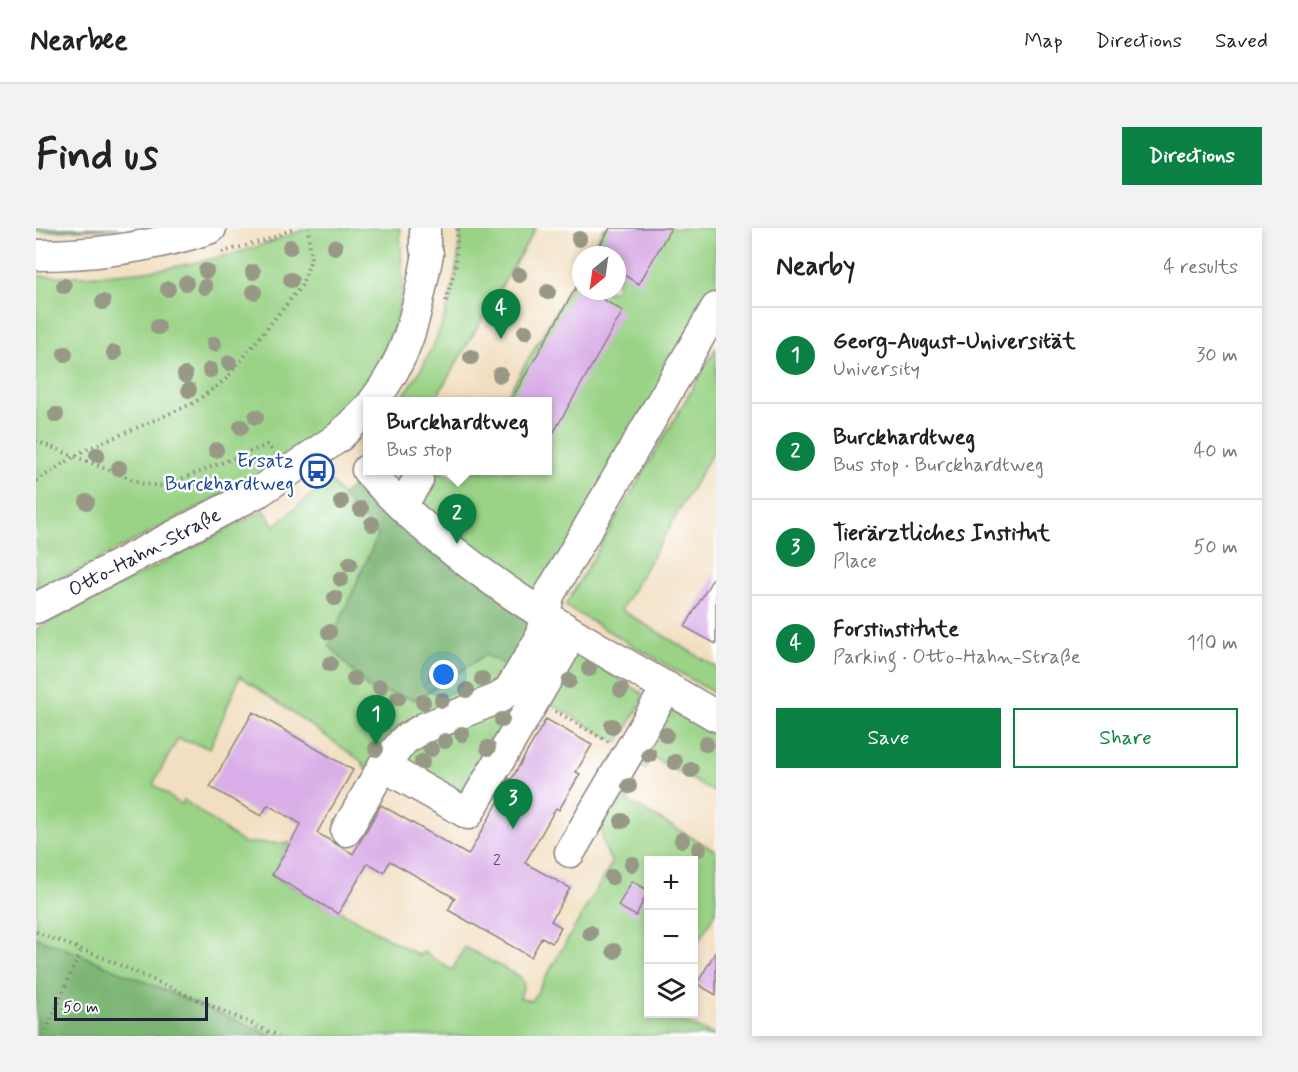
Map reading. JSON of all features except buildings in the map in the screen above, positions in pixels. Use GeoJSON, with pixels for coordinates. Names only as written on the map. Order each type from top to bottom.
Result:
{"type":"FeatureCollection","features":[{"type":"Feature","properties":{"kind":"street"},"geometry":{"type":"LineString","coordinates":[[36,255],[108,253],[181,238],[211,228]]}},
{"type":"Feature","properties":{"kind":"street"},"geometry":{"type":"LineString","coordinates":[[377,397],[388,382],[413,329],[430,237]]}},
{"type":"Feature","properties":{"kind":"street"},"geometry":{"type":"LineString","coordinates":[[346,831],[383,766],[395,749],[413,733],[506,693],[540,639],[549,595],[716,308]]}},
{"type":"Feature","properties":{"kind":"street","name":"Otto-Hahn-Straße"},"geometry":{"type":"LineString","coordinates":[[36,608],[250,497],[339,437],[363,413]]}},
{"type":"Feature","properties":{"kind":"street"},"geometry":{"type":"LineString","coordinates":[[339,437],[363,465]]}},
{"type":"Feature","properties":{"kind":"street"},"geometry":{"type":"LineString","coordinates":[[372,475],[402,505],[482,574],[544,617],[716,716]]}},
{"type":"Feature","properties":{"kind":"street"},"geometry":{"type":"LineString","coordinates":[[402,505],[418,480]]}},
{"type":"Feature","properties":{"kind":"street"},"geometry":{"type":"LineString","coordinates":[[383,766],[468,814],[562,653],[544,617]]}},
{"type":"Feature","properties":{"kind":"street"},"geometry":{"type":"LineString","coordinates":[[570,852],[667,687]]}},
{"type":"Feature","properties":{"kind":"path"},"geometry":{"type":"LineString","coordinates":[[36,482],[76,458],[83,451],[194,403],[226,379],[302,285],[311,259],[308,228]]}},
{"type":"Feature","properties":{"kind":"path"},"geometry":{"type":"LineString","coordinates":[[36,441],[144,484],[163,486],[267,445]]}},
{"type":"Feature","properties":{"kind":"path"},"geometry":{"type":"LineString","coordinates":[[569,718],[627,752]]}},
{"type":"Feature","properties":{"kind":"path"},"geometry":{"type":"LineString","coordinates":[[36,932],[279,1036]]}},
{"type":"Feature","properties":{"kind":"path"},"geometry":{"type":"LineString","coordinates":[[44,1036],[81,950]]}},
{"type":"Feature","properties":{"kind":"green space"},"geometry":{"type":"Polygon","coordinates":[[[36,228],[118,228],[36,232],[36,228]]]}},
{"type":"Feature","properties":{"kind":"green space"},"geometry":{"type":"Polygon","coordinates":[[[308,228],[400,228],[403,289],[395,324],[371,380],[336,422],[276,467],[36,592],[36,276],[106,275],[175,267],[242,251],[308,228]]]}},
{"type":"Feature","properties":{"kind":"green space"},"geometry":{"type":"Polygon","coordinates":[[[461,228],[536,228],[436,397],[402,397],[425,362],[444,319],[459,251],[461,228]]]}},
{"type":"Feature","properties":{"kind":"green space"},"geometry":{"type":"Polygon","coordinates":[[[604,228],[716,228],[716,296],[540,594],[498,567],[422,504],[423,495],[436,475],[447,475],[458,481],[462,475],[552,475],[552,397],[506,397],[572,284],[572,300],[626,300],[626,246],[594,246],[604,228]]]}},
{"type":"Feature","properties":{"kind":"green space"},"geometry":{"type":"Polygon","coordinates":[[[716,348],[716,447],[621,610],[716,667],[716,694],[565,606],[716,348]]]}},
{"type":"Feature","properties":{"kind":"green space"},"geometry":{"type":"Polygon","coordinates":[[[329,480],[378,535],[329,645],[368,688],[416,700],[485,654],[512,668],[503,683],[367,771],[361,761],[240,676],[210,748],[178,739],[153,784],[181,805],[184,800],[243,843],[290,843],[272,876],[420,956],[423,952],[452,970],[465,947],[520,977],[524,984],[520,998],[532,1001],[612,863],[602,839],[602,829],[608,812],[628,781],[636,785],[627,801],[716,851],[716,911],[698,943],[698,856],[644,856],[644,1018],[673,1018],[716,1036],[273,1036],[36,938],[36,629],[264,510],[274,526],[329,480]]]}},
{"type":"Feature","properties":{"kind":"green space"},"geometry":{"type":"Polygon","coordinates":[[[358,481],[527,619],[531,627],[512,668],[485,655],[416,700],[368,688],[329,645],[378,535],[342,496],[358,481]]]}},
{"type":"Feature","properties":{"kind":"green space"},"geometry":{"type":"Polygon","coordinates":[[[572,650],[642,693],[642,702],[618,743],[544,700],[572,650]]]}},
{"type":"Feature","properties":{"kind":"green space"},"geometry":{"type":"Polygon","coordinates":[[[530,693],[462,800],[403,762],[408,749],[530,693]]]}},
{"type":"Feature","properties":{"kind":"green space"},"geometry":{"type":"Polygon","coordinates":[[[670,708],[716,736],[716,793],[652,757],[645,769],[638,765],[670,708]]]}},
{"type":"Feature","properties":{"kind":"green space"},"geometry":{"type":"Polygon","coordinates":[[[36,938],[62,947],[273,1036],[36,1036],[36,938]]]}},
{"type":"Feature","properties":{"kind":"place","name":"Forstinstitute"},"geometry":{"type":"Point","coordinates":[501,339]}},
{"type":"Feature","properties":{"kind":"place","name":"Ersatz Burckhardtweg"},"geometry":{"type":"Point","coordinates":[317,471]}},
{"type":"Feature","properties":{"kind":"place","name":"Burckhardtweg"},"geometry":{"type":"Point","coordinates":[457,544]}},
{"type":"Feature","properties":{"kind":"place","name":"Georg-August-Universität"},"geometry":{"type":"Point","coordinates":[376,745]}},
{"type":"Feature","properties":{"kind":"place","name":"Tierärztliches Institut"},"geometry":{"type":"Point","coordinates":[513,829]}}]}
